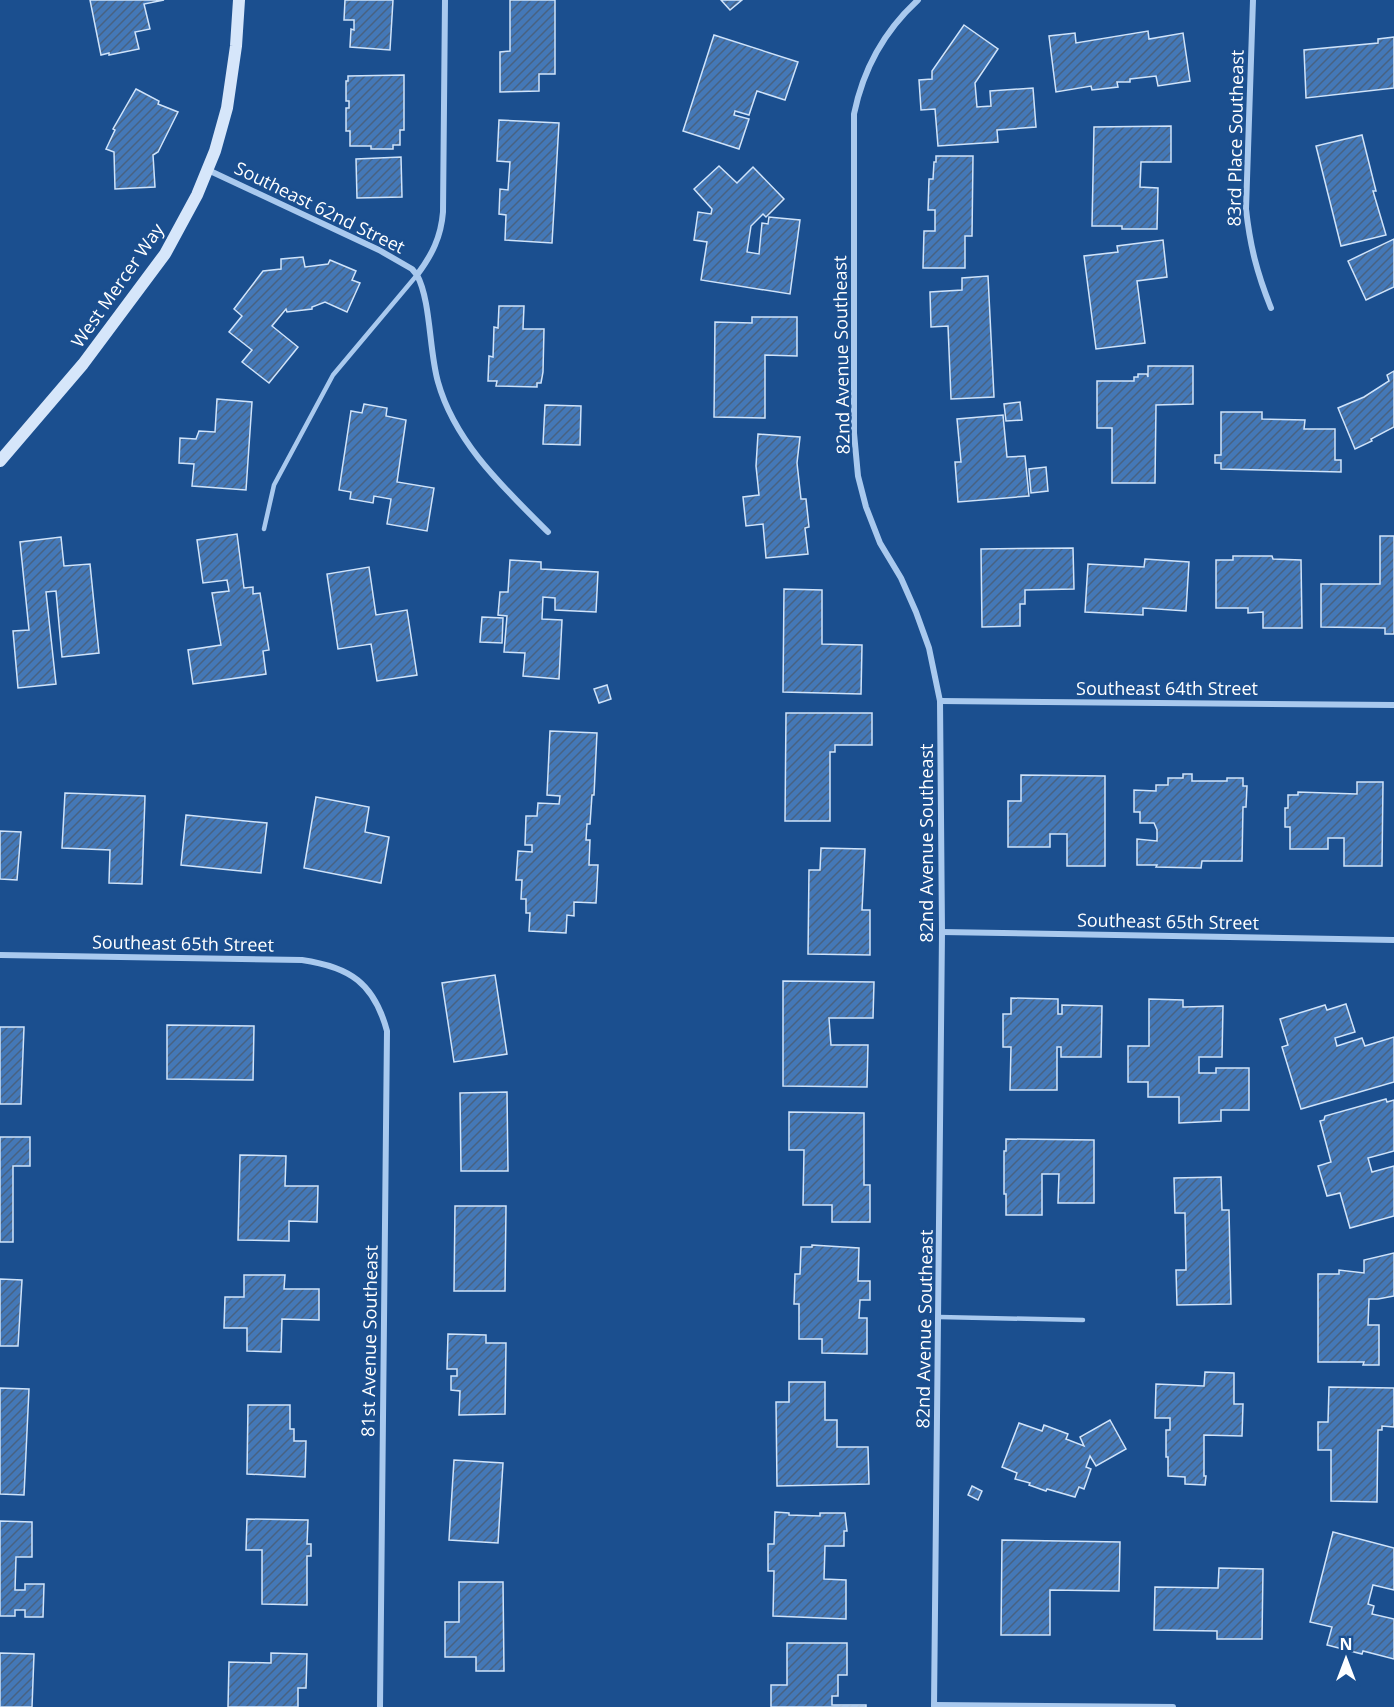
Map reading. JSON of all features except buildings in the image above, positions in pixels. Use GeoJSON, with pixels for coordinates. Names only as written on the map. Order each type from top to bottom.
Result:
{"type":"FeatureCollection","features":[{"type":"Feature","properties":{"kind":"street","name":"West Mercer Way"},"geometry":{"type":"LineString","coordinates":[[0,461],[84,364],[165,254],[197,195],[227,108],[236,46],[239,0]]}},
{"type":"Feature","properties":{"kind":"street"},"geometry":{"type":"LineString","coordinates":[[445,0],[443,212],[441,230],[432,254],[417,275],[424,297],[430,350],[438,383],[450,416],[467,442],[496,478],[548,532]]}},
{"type":"Feature","properties":{"kind":"street","name":"82nd Avenue Southeast"},"geometry":{"type":"LineString","coordinates":[[918,0],[887,35],[871,61],[859,88],[854,114],[854,433],[858,476],[866,507],[880,543],[901,578],[916,612],[929,648],[940,701],[942,932],[934,1706]]}},
{"type":"Feature","properties":{"kind":"street","name":"83rd Place Southeast"},"geometry":{"type":"LineString","coordinates":[[1253,0],[1246,209],[1249,239],[1256,271],[1271,308]]}},
{"type":"Feature","properties":{"kind":"street","name":"Southeast 62nd Street"},"geometry":{"type":"LineString","coordinates":[[207,169],[379,250],[412,269],[417,275]]}},
{"type":"Feature","properties":{"kind":"street","name":"Southeast 64th Street"},"geometry":{"type":"LineString","coordinates":[[940,701],[1394,705]]}},
{"type":"Feature","properties":{"kind":"street","name":"Southeast 65th Street"},"geometry":{"type":"LineString","coordinates":[[942,932],[1394,940]]}},
{"type":"Feature","properties":{"kind":"street","name":"Southeast 65th Street"},"geometry":{"type":"LineString","coordinates":[[0,955],[302,960],[332,966],[360,982]]}},
{"type":"Feature","properties":{"kind":"street","name":"81st Avenue Southeast"},"geometry":{"type":"LineString","coordinates":[[360,982],[381,1009],[387,1031],[380,1707]]}},
{"type":"Feature","properties":{"kind":"street"},"geometry":{"type":"LineString","coordinates":[[934,1706],[1173,1707]]}},
{"type":"Feature","properties":{"kind":"lane"},"geometry":{"type":"LineString","coordinates":[[264,529],[274,485],[333,375],[417,275]]}},
{"type":"Feature","properties":{"kind":"lane"},"geometry":{"type":"LineString","coordinates":[[939,1317],[1083,1320]]}}]}
